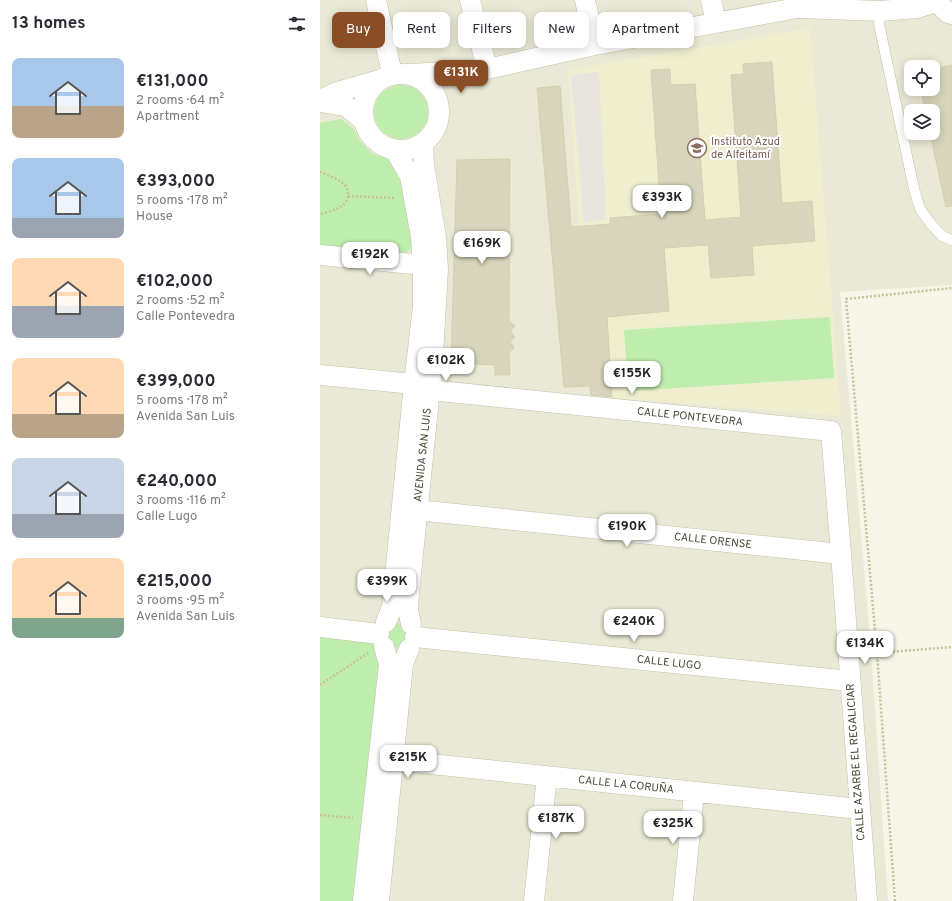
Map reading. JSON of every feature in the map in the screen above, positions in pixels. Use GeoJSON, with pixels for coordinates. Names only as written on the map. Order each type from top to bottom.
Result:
{"type":"FeatureCollection","features":[{"type":"Feature","properties":{"kind":"street"},"geometry":{"type":"LineString","coordinates":[[376,0],[393,76]]}},
{"type":"Feature","properties":{"kind":"street"},"geometry":{"type":"LineString","coordinates":[[470,0],[479,70]]}},
{"type":"Feature","properties":{"kind":"street"},"geometry":{"type":"LineString","coordinates":[[585,0],[595,46]]}},
{"type":"Feature","properties":{"kind":"street"},"geometry":{"type":"LineString","coordinates":[[711,0],[716,22]]}},
{"type":"Feature","properties":{"kind":"street"},"geometry":{"type":"LineString","coordinates":[[797,8],[818,0]]}},
{"type":"Feature","properties":{"kind":"street"},"geometry":{"type":"LineString","coordinates":[[320,101],[337,92],[393,76],[479,70],[716,22],[797,8],[840,5],[880,11],[917,8],[936,1],[948,13],[952,14]]}},
{"type":"Feature","properties":{"kind":"street"},"geometry":{"type":"LineString","coordinates":[[438,103],[447,83],[479,70]]}},
{"type":"Feature","properties":{"kind":"street"},"geometry":{"type":"LineString","coordinates":[[393,76],[421,79],[432,89],[438,103],[438,118],[433,132],[423,143],[409,149],[394,150],[380,144],[369,134],[363,120],[363,105],[368,91],[393,76]]}},
{"type":"Feature","properties":{"kind":"street"},"geometry":{"type":"LineString","coordinates":[[320,101],[346,106],[363,120]]}},
{"type":"Feature","properties":{"kind":"street","name":"AVENIDA SAN LUIS"},"geometry":{"type":"LineString","coordinates":[[383,637],[392,607],[422,387],[435,322],[438,269],[436,237],[424,165],[423,143]]}},
{"type":"Feature","properties":{"kind":"street","name":"AVENIDA SAN LUIS"},"geometry":{"type":"LineString","coordinates":[[379,901],[402,664],[412,637],[408,610],[417,510],[422,387],[423,265],[421,237],[410,176],[394,150]]}},
{"type":"Feature","properties":{"kind":"street"},"geometry":{"type":"LineString","coordinates":[[320,255],[423,265]]}},
{"type":"Feature","properties":{"kind":"street","name":"CALLE PONTEVEDRA"},"geometry":{"type":"LineString","coordinates":[[320,375],[831,431]]}},
{"type":"Feature","properties":{"kind":"street","name":"CALLE AZARBE EL REGALICIAR"},"geometry":{"type":"LineString","coordinates":[[831,431],[867,901]]}},
{"type":"Feature","properties":{"kind":"street","name":"CALLE ORENSE"},"geometry":{"type":"LineString","coordinates":[[417,510],[841,554]]}},
{"type":"Feature","properties":{"kind":"street"},"geometry":{"type":"LineString","coordinates":[[363,901],[389,664],[383,637],[392,619],[399,618],[405,620],[412,637],[403,653],[396,654],[389,652],[383,637]]}},
{"type":"Feature","properties":{"kind":"street"},"geometry":{"type":"LineString","coordinates":[[320,627],[383,637]]}},
{"type":"Feature","properties":{"kind":"street","name":"CALLE LUGO"},"geometry":{"type":"LineString","coordinates":[[412,637],[850,681]]}},
{"type":"Feature","properties":{"kind":"street","name":"CALLE LA CORUÑA"},"geometry":{"type":"LineString","coordinates":[[393,760],[859,809]]}},
{"type":"Feature","properties":{"kind":"street"},"geometry":{"type":"LineString","coordinates":[[534,901],[547,776]]}},
{"type":"Feature","properties":{"kind":"street"},"geometry":{"type":"LineString","coordinates":[[683,901],[694,792]]}},
{"type":"Feature","properties":{"kind":"lane"},"geometry":{"type":"LineString","coordinates":[[880,11],[879,24],[912,181],[920,209],[942,236],[952,240]]}},
{"type":"Feature","properties":{"kind":"path"},"geometry":{"type":"LineString","coordinates":[[320,172],[343,183],[348,189],[346,202],[338,208],[320,214]]}},
{"type":"Feature","properties":{"kind":"path"},"geometry":{"type":"LineString","coordinates":[[348,196],[397,198]]}},
{"type":"Feature","properties":{"kind":"path"},"geometry":{"type":"LineString","coordinates":[[895,901],[877,653],[846,299],[952,288]]}},
{"type":"Feature","properties":{"kind":"path"},"geometry":{"type":"LineString","coordinates":[[320,685],[383,637]]}},
{"type":"Feature","properties":{"kind":"path"},"geometry":{"type":"LineString","coordinates":[[877,653],[952,647]]}},
{"type":"Feature","properties":{"kind":"path"},"geometry":{"type":"LineString","coordinates":[[320,815],[372,820]]}},
{"type":"Feature","properties":{"kind":"shaded area"},"geometry":{"type":"Polygon","coordinates":[[[320,0],[952,0],[952,285],[840,292],[871,650],[888,901],[320,901],[320,0]]]}},
{"type":"Feature","properties":{"kind":"shaded area","name":"Instituto Azud de Alfeitamí"},"geometry":{"type":"Polygon","coordinates":[[[810,28],[841,416],[591,396],[568,70],[810,28]]]}},
{"type":"Feature","properties":{"kind":"shaded area"},"geometry":{"type":"Polygon","coordinates":[[[599,72],[606,219],[584,223],[571,75],[599,72]]]}},
{"type":"Feature","properties":{"kind":"green space"},"geometry":{"type":"Polygon","coordinates":[[[401,85],[416,90],[420,93],[423,97],[428,112],[423,127],[420,131],[416,134],[401,139],[386,134],[382,131],[379,127],[374,112],[379,97],[382,93],[386,90],[401,85]]]}},
{"type":"Feature","properties":{"kind":"green space"},"geometry":{"type":"Polygon","coordinates":[[[341,119],[353,128],[360,141],[373,154],[386,158],[398,168],[414,245],[403,256],[320,247],[320,123],[341,119]]]}},
{"type":"Feature","properties":{"kind":"green space"},"geometry":{"type":"Polygon","coordinates":[[[830,317],[834,378],[628,391],[624,330],[830,317]]]}},
{"type":"Feature","properties":{"kind":"green space"},"geometry":{"type":"Polygon","coordinates":[[[393,624],[403,624],[410,637],[401,648],[394,648],[388,644],[386,630],[393,624]]]}},
{"type":"Feature","properties":{"kind":"green space"},"geometry":{"type":"Polygon","coordinates":[[[320,636],[370,642],[376,647],[380,660],[355,901],[320,901],[320,636]]]}},
{"type":"Feature","properties":{"kind":"building"},"geometry":{"type":"Polygon","coordinates":[[[772,62],[782,203],[812,201],[815,241],[752,246],[754,275],[711,278],[708,245],[664,248],[669,311],[607,317],[612,397],[591,395],[590,386],[564,387],[537,88],[560,86],[571,227],[610,224],[610,218],[661,214],[651,70],[670,69],[671,85],[695,84],[705,220],[741,217],[731,75],[744,74],[743,64],[772,62]]]}},
{"type":"Feature","properties":{"kind":"building"},"geometry":{"type":"Polygon","coordinates":[[[952,65],[952,206],[946,207],[932,140],[940,140],[940,104],[924,104],[922,96],[940,96],[940,68],[952,65]]]}},
{"type":"Feature","properties":{"kind":"building"},"geometry":{"type":"Polygon","coordinates":[[[510,159],[509,321],[515,326],[510,331],[515,337],[510,342],[514,348],[509,352],[510,375],[495,375],[495,365],[451,363],[457,160],[510,159]]]}},
{"type":"Feature","properties":{"kind":"place","name":"Instituto Azud de Alfeitamí"},"geometry":{"type":"Point","coordinates":[697,148]}}]}
